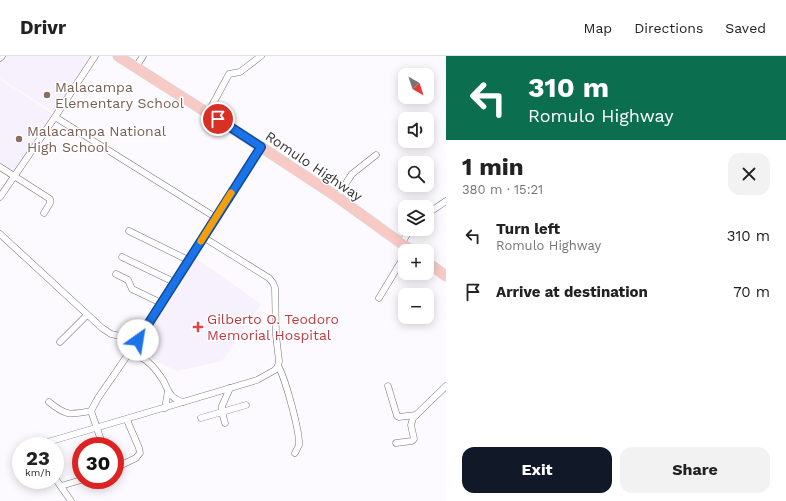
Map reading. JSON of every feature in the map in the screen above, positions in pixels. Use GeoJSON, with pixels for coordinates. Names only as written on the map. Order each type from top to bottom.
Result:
{"type":"FeatureCollection","features":[{"type":"Feature","properties":{"kind":"highway","name":"Romulo Highway"},"geometry":{"type":"LineString","coordinates":[[118,56],[261,147],[337,198],[399,244]]}},
{"type":"Feature","properties":{"kind":"highway"},"geometry":{"type":"LineString","coordinates":[[434,267],[446,276]]}},
{"type":"Feature","properties":{"kind":"street"},"geometry":{"type":"LineString","coordinates":[[0,197],[16,176],[95,56]]}},
{"type":"Feature","properties":{"kind":"street"},"geometry":{"type":"LineString","coordinates":[[136,67],[143,56]]}},
{"type":"Feature","properties":{"kind":"street"},"geometry":{"type":"LineString","coordinates":[[208,113],[229,74],[240,72],[261,56]]}},
{"type":"Feature","properties":{"kind":"street"},"geometry":{"type":"LineString","coordinates":[[55,117],[216,217]]}},
{"type":"Feature","properties":{"kind":"street"},"geometry":{"type":"LineString","coordinates":[[91,411],[261,147]]}},
{"type":"Feature","properties":{"kind":"street"},"geometry":{"type":"LineString","coordinates":[[337,198],[352,174],[376,156]]}},
{"type":"Feature","properties":{"kind":"street"},"geometry":{"type":"LineString","coordinates":[[0,167],[50,199],[50,203],[44,213]]}},
{"type":"Feature","properties":{"kind":"street"},"geometry":{"type":"LineString","coordinates":[[434,209],[446,201]]}},
{"type":"Feature","properties":{"kind":"street"},"geometry":{"type":"LineString","coordinates":[[130,231],[188,260]]}},
{"type":"Feature","properties":{"kind":"street"},"geometry":{"type":"LineString","coordinates":[[0,234],[102,328],[111,334],[138,340]]}},
{"type":"Feature","properties":{"kind":"street"},"geometry":{"type":"LineString","coordinates":[[64,438],[127,420],[230,388],[262,377],[275,370],[278,366],[279,361],[276,335],[274,283],[269,278],[203,237]]}},
{"type":"Feature","properties":{"kind":"street"},"geometry":{"type":"LineString","coordinates":[[122,257],[174,282]]}},
{"type":"Feature","properties":{"kind":"street"},"geometry":{"type":"LineString","coordinates":[[379,298],[398,265]]}},
{"type":"Feature","properties":{"kind":"street"},"geometry":{"type":"LineString","coordinates":[[116,274],[128,280],[132,289],[161,303]]}},
{"type":"Feature","properties":{"kind":"street"},"geometry":{"type":"LineString","coordinates":[[60,342],[87,315]]}},
{"type":"Feature","properties":{"kind":"street"},"geometry":{"type":"LineString","coordinates":[[130,351],[134,355],[145,359],[150,363],[175,400],[183,402]]}},
{"type":"Feature","properties":{"kind":"street"},"geometry":{"type":"LineString","coordinates":[[278,366],[285,381],[298,434],[299,444],[295,453]]}},
{"type":"Feature","properties":{"kind":"street"},"geometry":{"type":"LineString","coordinates":[[388,386],[397,416],[416,415]]}},
{"type":"Feature","properties":{"kind":"street"},"geometry":{"type":"LineString","coordinates":[[396,443],[412,441],[414,439],[412,421],[416,415],[446,386]]}},
{"type":"Feature","properties":{"kind":"street"},"geometry":{"type":"LineString","coordinates":[[225,423],[222,406],[230,388]]}},
{"type":"Feature","properties":{"kind":"street"},"geometry":{"type":"LineString","coordinates":[[165,408],[168,391]]}},
{"type":"Feature","properties":{"kind":"street"},"geometry":{"type":"LineString","coordinates":[[49,402],[60,411],[67,414],[91,411]]}},
{"type":"Feature","properties":{"kind":"street"},"geometry":{"type":"LineString","coordinates":[[201,418],[246,405]]}},
{"type":"Feature","properties":{"kind":"street"},"geometry":{"type":"LineString","coordinates":[[91,411],[100,437]]}},
{"type":"Feature","properties":{"kind":"street"},"geometry":{"type":"LineString","coordinates":[[124,464],[136,458],[140,453],[127,420]]}},
{"type":"Feature","properties":{"kind":"street"},"geometry":{"type":"LineString","coordinates":[[63,489],[71,501]]}},
{"type":"Feature","properties":{"kind":"shaded area","name":"Malacampa Elementary School"},"geometry":{"type":"Polygon","coordinates":[[[4,56],[92,56],[55,113],[0,78],[0,61],[4,56]]]}},
{"type":"Feature","properties":{"kind":"shaded area","name":"Malacampa National High School"},"geometry":{"type":"Polygon","coordinates":[[[0,79],[54,115],[15,173],[0,164],[0,79]]]}},
{"type":"Feature","properties":{"kind":"shaded area","name":"Gilberto O. Teodoro Memorial Hospital"},"geometry":{"type":"Polygon","coordinates":[[[194,257],[261,304],[222,361],[177,371],[135,350],[194,257]]]}},
{"type":"Feature","properties":{"kind":"slow traffic"},"geometry":{"type":"LineString","coordinates":[[201,241],[231,193]]}},
{"type":"Feature","properties":{"kind":"place","name":"Malacampa Elementary School"},"geometry":{"type":"Point","coordinates":[47,95]}},
{"type":"Feature","properties":{"kind":"place","name":"Malacampa National High School"},"geometry":{"type":"Point","coordinates":[19,139]}},
{"type":"Feature","properties":{"kind":"place","name":"Gilberto O. Teodoro Memorial Hospital"},"geometry":{"type":"Point","coordinates":[198,327]}},
{"type":"Feature","properties":{"kind":"route"},"geometry":{"type":"LineString","coordinates":[[138,340],[261,147],[218,119]]}}]}
